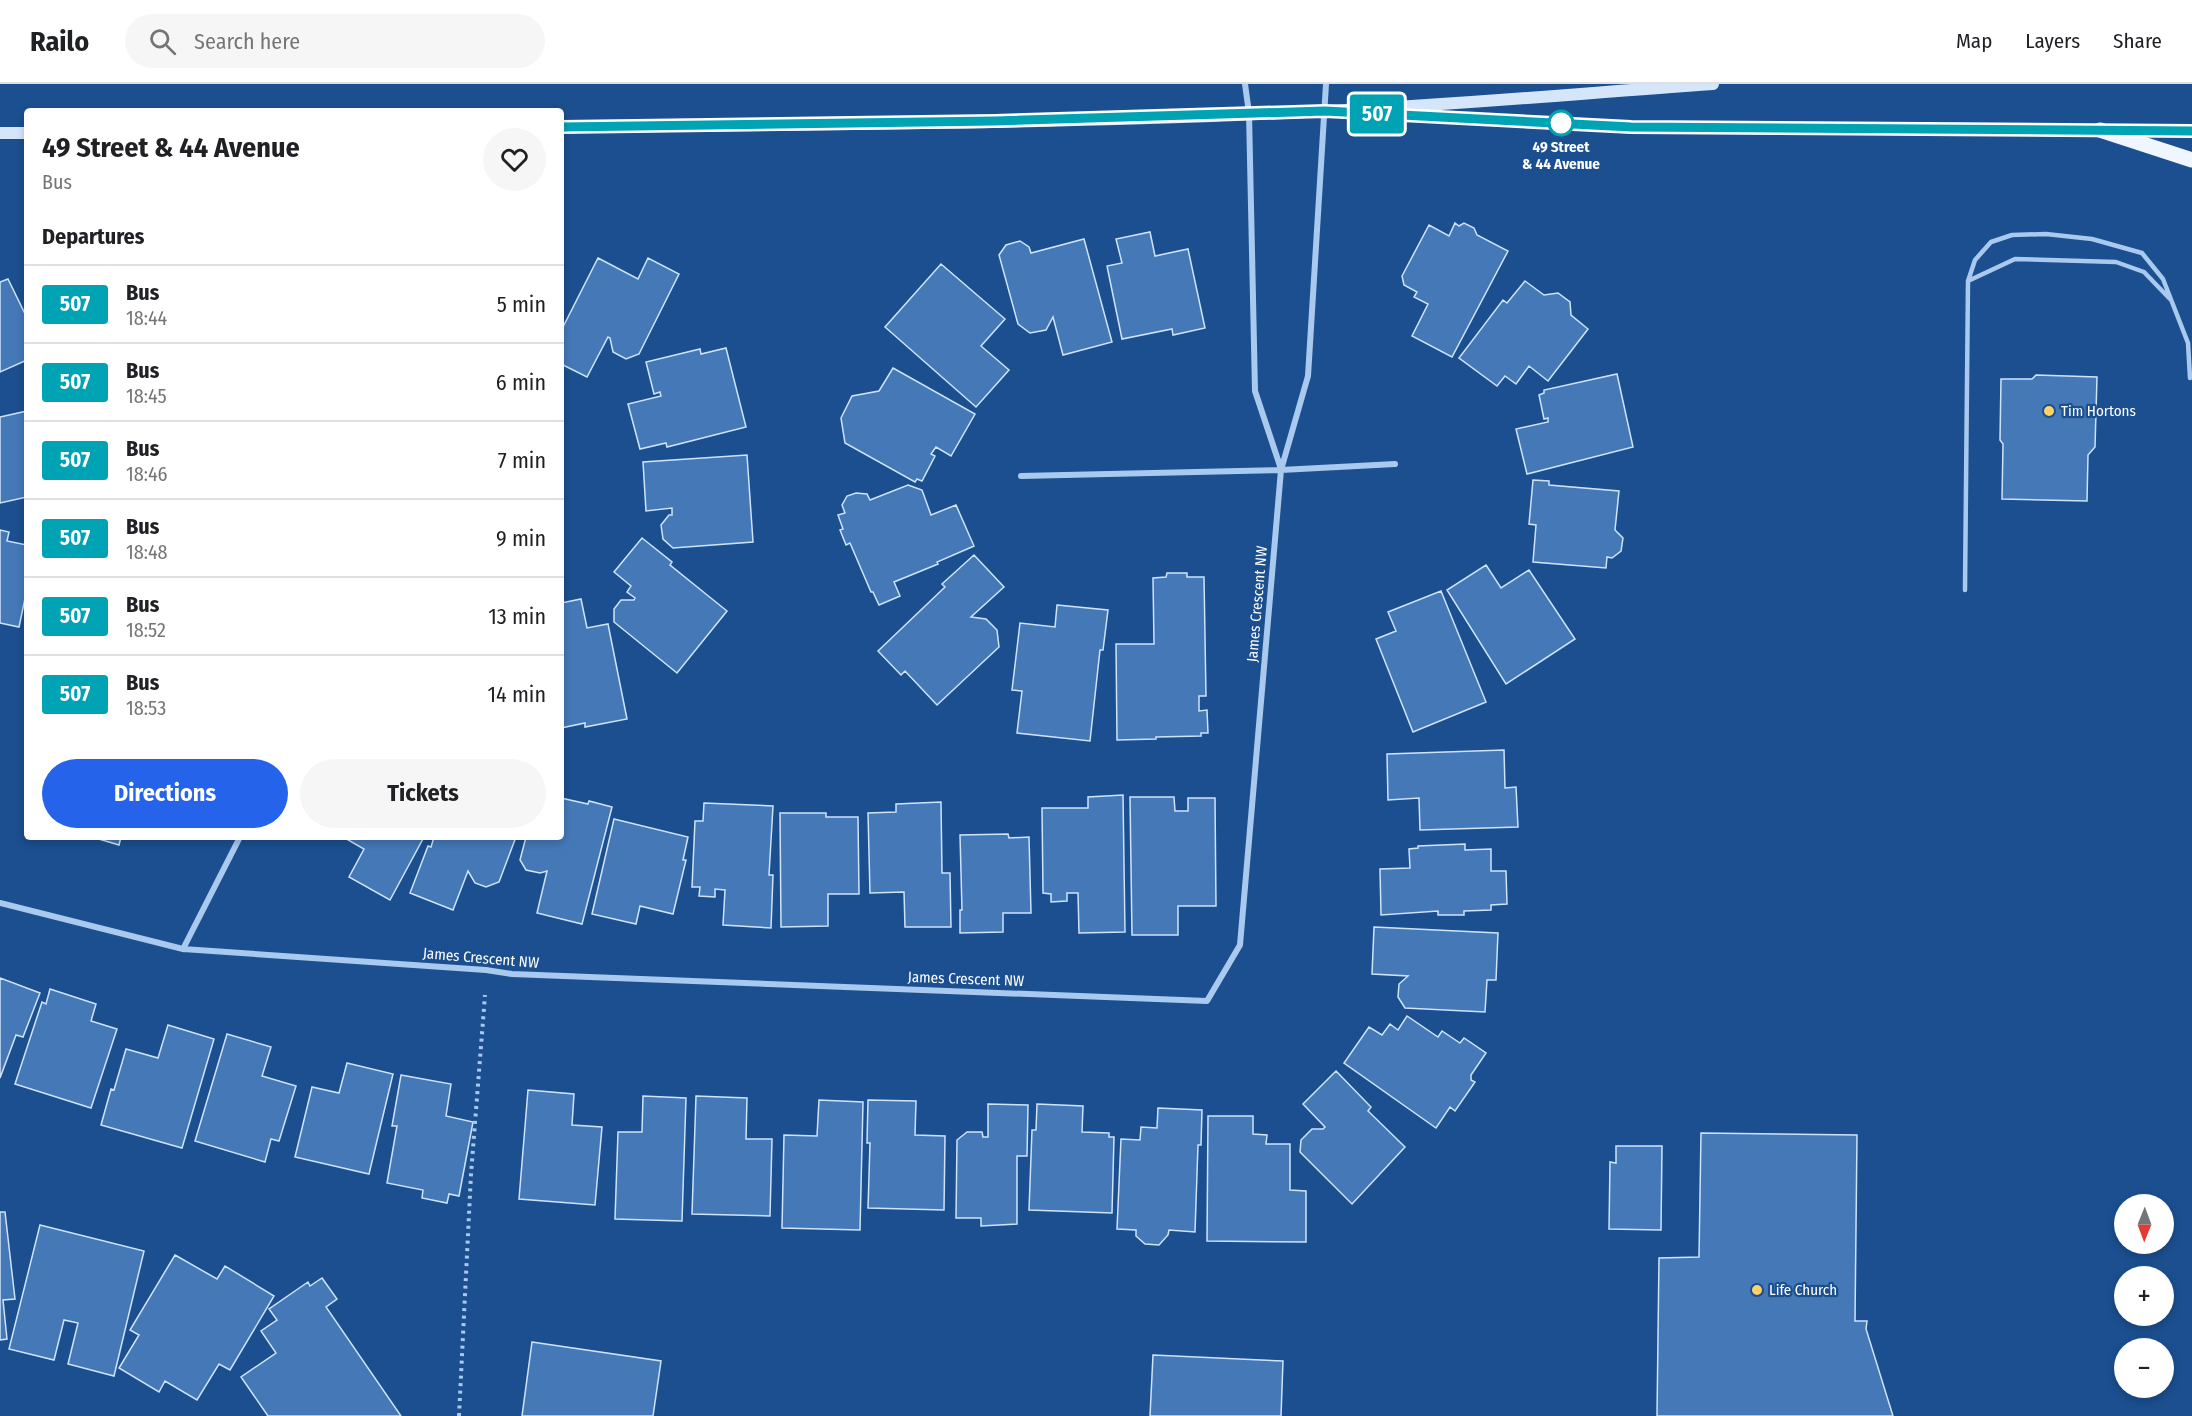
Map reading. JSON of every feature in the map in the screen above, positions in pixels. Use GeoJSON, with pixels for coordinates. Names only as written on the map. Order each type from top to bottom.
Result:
{"type":"FeatureCollection","features":[{"type":"Feature","properties":{"kind":"main road"},"geometry":{"type":"LineString","coordinates":[[2100,130],[2192,160]]}},
{"type":"Feature","properties":{"kind":"street","name":"James Crescent NW"},"geometry":{"type":"LineString","coordinates":[[1245,84],[1249,113],[1255,391],[1281,470]]}},
{"type":"Feature","properties":{"kind":"street","name":"James Crescent NW"},"geometry":{"type":"LineString","coordinates":[[0,903],[183,949],[486,970],[512,974],[1207,1001],[1240,945],[1281,470],[1308,376],[1326,84]]}},
{"type":"Feature","properties":{"kind":"street"},"geometry":{"type":"LineString","coordinates":[[564,127],[1149,118],[1325,111],[1713,84]]}},
{"type":"Feature","properties":{"kind":"street"},"geometry":{"type":"LineString","coordinates":[[1325,111],[1631,127],[2192,130]]}},
{"type":"Feature","properties":{"kind":"street"},"geometry":{"type":"LineString","coordinates":[[0,133],[24,133]]}},
{"type":"Feature","properties":{"kind":"street"},"geometry":{"type":"LineString","coordinates":[[1021,476],[1281,470],[1395,464]]}},
{"type":"Feature","properties":{"kind":"street"},"geometry":{"type":"LineString","coordinates":[[183,949],[238,840]]}},
{"type":"Feature","properties":{"kind":"lane"},"geometry":{"type":"LineString","coordinates":[[1965,590],[1968,281],[1975,260],[1991,242],[2012,235],[2046,234],[2092,239],[2142,253],[2163,279],[2188,343],[2190,378]]}},
{"type":"Feature","properties":{"kind":"lane"},"geometry":{"type":"LineString","coordinates":[[1968,281],[2015,259],[2116,262],[2144,272],[2170,299]]}},
{"type":"Feature","properties":{"kind":"path"},"geometry":{"type":"LineString","coordinates":[[459,1416],[471,1174],[486,970]]}},
{"type":"Feature","properties":{"kind":"building"},"geometry":{"type":"Polygon","coordinates":[[[1455,223],[1459,226],[1464,223],[1474,228],[1477,235],[1508,251],[1452,357],[1412,336],[1428,304],[1414,297],[1417,292],[1404,285],[1402,276],[1429,225],[1449,236],[1455,223]]]}},
{"type":"Feature","properties":{"kind":"building"},"geometry":{"type":"Polygon","coordinates":[[[1150,232],[1155,256],[1188,249],[1205,328],[1173,335],[1172,329],[1122,339],[1107,266],[1122,263],[1116,239],[1150,232]]]}},
{"type":"Feature","properties":{"kind":"building"},"geometry":{"type":"Polygon","coordinates":[[[1084,239],[1112,342],[1063,355],[1053,317],[1046,330],[1030,333],[1018,324],[999,255],[1006,245],[1020,241],[1029,247],[1031,253],[1084,239]]]}},
{"type":"Feature","properties":{"kind":"building"},"geometry":{"type":"Polygon","coordinates":[[[598,258],[638,279],[648,258],[679,274],[639,354],[626,359],[613,352],[608,337],[587,377],[564,366],[564,325],[598,258]]]}},
{"type":"Feature","properties":{"kind":"building"},"geometry":{"type":"Polygon","coordinates":[[[941,264],[1005,319],[981,346],[1009,370],[976,407],[885,327],[941,264]]]}},
{"type":"Feature","properties":{"kind":"building"},"geometry":{"type":"Polygon","coordinates":[[[8,279],[24,312],[24,361],[0,372],[0,282],[8,279]]]}},
{"type":"Feature","properties":{"kind":"building"},"geometry":{"type":"Polygon","coordinates":[[[1525,281],[1544,295],[1558,293],[1570,302],[1571,315],[1588,329],[1548,381],[1529,366],[1516,384],[1505,376],[1497,386],[1459,358],[1503,300],[1507,303],[1525,281]]]}},
{"type":"Feature","properties":{"kind":"building"},"geometry":{"type":"Polygon","coordinates":[[[726,348],[746,427],[667,447],[666,443],[640,449],[628,404],[661,396],[660,392],[654,394],[646,362],[700,349],[701,354],[726,348]]]}},
{"type":"Feature","properties":{"kind":"building"},"geometry":{"type":"Polygon","coordinates":[[[893,368],[975,414],[951,456],[936,447],[931,454],[935,456],[922,481],[917,479],[915,482],[845,443],[841,418],[852,396],[879,391],[893,368]]]}},
{"type":"Feature","properties":{"kind":"building"},"geometry":{"type":"Polygon","coordinates":[[[1617,374],[1633,447],[1527,474],[1516,429],[1548,422],[1548,418],[1544,419],[1539,395],[1544,393],[1544,390],[1617,374]]]}},
{"type":"Feature","properties":{"kind":"building","name":"Tim Hortons"},"geometry":{"type":"Polygon","coordinates":[[[2036,375],[2097,377],[2095,447],[2088,455],[2087,501],[2002,499],[2001,379],[2032,379],[2036,375]]]}},
{"type":"Feature","properties":{"kind":"building"},"geometry":{"type":"Polygon","coordinates":[[[24,412],[24,498],[0,503],[0,417],[24,412]]]}},
{"type":"Feature","properties":{"kind":"building"},"geometry":{"type":"Polygon","coordinates":[[[747,455],[753,542],[673,548],[663,539],[661,525],[669,515],[672,515],[672,508],[646,511],[643,462],[747,455]]]}},
{"type":"Feature","properties":{"kind":"building"},"geometry":{"type":"Polygon","coordinates":[[[1533,480],[1549,481],[1549,485],[1619,491],[1615,530],[1623,538],[1621,551],[1612,558],[1607,557],[1606,568],[1533,562],[1536,525],[1529,524],[1533,480]]]}},
{"type":"Feature","properties":{"kind":"building"},"geometry":{"type":"Polygon","coordinates":[[[908,485],[922,490],[931,515],[956,505],[974,546],[894,582],[900,596],[879,605],[850,543],[846,545],[840,530],[843,529],[838,515],[845,513],[842,505],[847,496],[856,493],[867,494],[870,500],[908,485]]]}},
{"type":"Feature","properties":{"kind":"building"},"geometry":{"type":"Polygon","coordinates":[[[0,530],[9,532],[7,541],[24,544],[24,603],[19,627],[0,623],[0,530]]]}},
{"type":"Feature","properties":{"kind":"building"},"geometry":{"type":"Polygon","coordinates":[[[642,538],[672,562],[670,565],[727,611],[677,673],[614,622],[614,609],[621,600],[634,600],[635,598],[627,592],[631,586],[614,572],[642,538]]]}},
{"type":"Feature","properties":{"kind":"building"},"geometry":{"type":"Polygon","coordinates":[[[974,555],[1004,587],[971,617],[986,619],[997,630],[999,647],[937,705],[905,671],[901,675],[878,651],[945,587],[942,584],[974,555]]]}},
{"type":"Feature","properties":{"kind":"building"},"geometry":{"type":"Polygon","coordinates":[[[1486,565],[1501,588],[1529,570],[1575,639],[1506,684],[1447,590],[1486,565]]]}},
{"type":"Feature","properties":{"kind":"building"},"geometry":{"type":"Polygon","coordinates":[[[1167,573],[1187,573],[1187,577],[1204,577],[1206,696],[1199,696],[1199,711],[1207,710],[1208,733],[1201,733],[1201,736],[1117,740],[1116,644],[1154,644],[1153,578],[1166,577],[1167,573]]]}},
{"type":"Feature","properties":{"kind":"building"},"geometry":{"type":"Polygon","coordinates":[[[1441,591],[1486,702],[1413,732],[1376,639],[1396,631],[1388,612],[1441,591]]]}},
{"type":"Feature","properties":{"kind":"building"},"geometry":{"type":"Polygon","coordinates":[[[581,599],[587,628],[608,624],[627,719],[585,727],[585,723],[564,727],[564,602],[581,599]]]}},
{"type":"Feature","properties":{"kind":"building"},"geometry":{"type":"Polygon","coordinates":[[[1057,605],[1108,610],[1103,650],[1100,650],[1090,741],[1017,733],[1022,691],[1012,690],[1020,623],[1055,627],[1057,605]]]}},
{"type":"Feature","properties":{"kind":"building"},"geometry":{"type":"Polygon","coordinates":[[[1504,750],[1505,788],[1516,787],[1518,827],[1420,830],[1419,798],[1388,800],[1387,754],[1504,750]]]}},
{"type":"Feature","properties":{"kind":"building"},"geometry":{"type":"Polygon","coordinates":[[[1123,795],[1125,932],[1079,933],[1078,893],[1067,893],[1067,901],[1051,902],[1051,894],[1043,893],[1042,808],[1088,808],[1088,797],[1123,795]]]}},
{"type":"Feature","properties":{"kind":"building"},"geometry":{"type":"Polygon","coordinates":[[[1130,797],[1174,797],[1175,811],[1188,811],[1188,798],[1215,798],[1216,906],[1178,906],[1178,935],[1132,935],[1130,797]]]}},
{"type":"Feature","properties":{"kind":"building"},"geometry":{"type":"Polygon","coordinates":[[[564,799],[588,804],[589,801],[612,807],[582,924],[537,913],[547,871],[540,873],[526,870],[520,860],[525,840],[564,840],[564,799]]]}},
{"type":"Feature","properties":{"kind":"building"},"geometry":{"type":"Polygon","coordinates":[[[941,802],[942,873],[950,873],[951,927],[905,927],[904,892],[870,893],[868,813],[896,812],[896,804],[941,802]]]}},
{"type":"Feature","properties":{"kind":"building"},"geometry":{"type":"Polygon","coordinates":[[[704,803],[773,806],[769,875],[773,875],[771,928],[723,925],[725,890],[715,889],[715,897],[699,896],[700,887],[692,887],[695,821],[703,821],[704,803]]]}},
{"type":"Feature","properties":{"kind":"building"},"geometry":{"type":"Polygon","coordinates":[[[780,813],[826,813],[826,817],[858,817],[859,894],[828,894],[828,926],[781,927],[780,813]]]}},
{"type":"Feature","properties":{"kind":"building"},"geometry":{"type":"Polygon","coordinates":[[[614,819],[688,837],[683,860],[686,860],[673,914],[640,906],[636,924],[592,914],[614,819]]]}},
{"type":"Feature","properties":{"kind":"building"},"geometry":{"type":"Polygon","coordinates":[[[1008,834],[1009,838],[1029,837],[1031,913],[1003,913],[1003,932],[960,933],[960,910],[962,910],[960,835],[1008,834]]]}},
{"type":"Feature","properties":{"kind":"building"},"geometry":{"type":"Polygon","coordinates":[[[102,840],[120,840],[119,845],[102,840]]]}},
{"type":"Feature","properties":{"kind":"building"},"geometry":{"type":"Polygon","coordinates":[[[348,840],[422,840],[390,900],[349,877],[364,849],[348,840]]]}},
{"type":"Feature","properties":{"kind":"building"},"geometry":{"type":"Polygon","coordinates":[[[433,840],[515,840],[499,882],[486,887],[475,883],[468,871],[453,910],[410,893],[428,846],[431,847],[433,840]]]}},
{"type":"Feature","properties":{"kind":"building"},"geometry":{"type":"Polygon","coordinates":[[[1465,844],[1465,850],[1491,849],[1491,871],[1506,871],[1507,904],[1491,905],[1491,910],[1464,911],[1464,915],[1438,915],[1438,911],[1381,915],[1380,869],[1410,868],[1409,849],[1418,848],[1418,846],[1465,844]]]}},
{"type":"Feature","properties":{"kind":"building"},"geometry":{"type":"Polygon","coordinates":[[[1374,927],[1498,933],[1496,980],[1487,980],[1485,1012],[1405,1008],[1398,997],[1399,984],[1408,976],[1372,974],[1374,927]]]}},
{"type":"Feature","properties":{"kind":"building"},"geometry":{"type":"Polygon","coordinates":[[[0,978],[40,993],[23,1037],[16,1035],[0,1078],[0,978]]]}},
{"type":"Feature","properties":{"kind":"building"},"geometry":{"type":"Polygon","coordinates":[[[50,989],[96,1004],[91,1021],[117,1029],[91,1108],[15,1084],[42,1002],[46,1004],[50,989]]]}},
{"type":"Feature","properties":{"kind":"building"},"geometry":{"type":"Polygon","coordinates":[[[1407,1016],[1438,1037],[1442,1031],[1460,1043],[1464,1038],[1486,1053],[1471,1075],[1471,1080],[1475,1082],[1455,1111],[1450,1107],[1436,1128],[1344,1063],[1369,1027],[1382,1035],[1390,1024],[1398,1030],[1407,1016]]]}},
{"type":"Feature","properties":{"kind":"building"},"geometry":{"type":"Polygon","coordinates":[[[168,1025],[214,1039],[182,1148],[101,1125],[126,1049],[158,1058],[168,1025]]]}},
{"type":"Feature","properties":{"kind":"building"},"geometry":{"type":"Polygon","coordinates":[[[227,1034],[271,1047],[262,1076],[296,1086],[279,1141],[271,1139],[265,1162],[195,1141],[227,1034]]]}},
{"type":"Feature","properties":{"kind":"building"},"geometry":{"type":"Polygon","coordinates":[[[347,1063],[393,1074],[369,1174],[295,1157],[312,1087],[339,1093],[347,1063]]]}},
{"type":"Feature","properties":{"kind":"building"},"geometry":{"type":"Polygon","coordinates":[[[1336,1071],[1371,1107],[1368,1111],[1405,1147],[1352,1204],[1300,1152],[1301,1140],[1312,1129],[1325,1127],[1303,1104],[1336,1071]]]}},
{"type":"Feature","properties":{"kind":"building"},"geometry":{"type":"Polygon","coordinates":[[[401,1075],[451,1084],[446,1116],[473,1122],[459,1196],[449,1194],[447,1203],[422,1198],[423,1190],[387,1183],[397,1126],[392,1126],[401,1075]]]}},
{"type":"Feature","properties":{"kind":"building"},"geometry":{"type":"Polygon","coordinates":[[[528,1090],[574,1094],[572,1125],[602,1127],[595,1205],[519,1199],[528,1090]]]}},
{"type":"Feature","properties":{"kind":"building"},"geometry":{"type":"Polygon","coordinates":[[[643,1096],[686,1098],[682,1221],[615,1219],[618,1132],[642,1132],[643,1096]]]}},
{"type":"Feature","properties":{"kind":"building"},"geometry":{"type":"Polygon","coordinates":[[[696,1096],[747,1098],[746,1139],[772,1139],[770,1216],[692,1214],[696,1096]]]}},
{"type":"Feature","properties":{"kind":"building"},"geometry":{"type":"Polygon","coordinates":[[[819,1100],[863,1102],[860,1230],[782,1228],[784,1135],[817,1136],[819,1100]]]}},
{"type":"Feature","properties":{"kind":"building"},"geometry":{"type":"Polygon","coordinates":[[[868,1100],[916,1101],[915,1135],[945,1136],[944,1210],[868,1208],[870,1143],[867,1143],[868,1100]]]}},
{"type":"Feature","properties":{"kind":"building"},"geometry":{"type":"Polygon","coordinates":[[[988,1104],[1028,1105],[1027,1156],[1017,1156],[1017,1224],[981,1226],[981,1218],[956,1218],[957,1140],[967,1132],[982,1132],[983,1137],[988,1137],[988,1104]]]}},
{"type":"Feature","properties":{"kind":"building"},"geometry":{"type":"Polygon","coordinates":[[[1037,1104],[1083,1106],[1082,1132],[1109,1133],[1109,1137],[1114,1137],[1112,1213],[1029,1210],[1032,1130],[1036,1130],[1037,1104]]]}},
{"type":"Feature","properties":{"kind":"building"},"geometry":{"type":"Polygon","coordinates":[[[1158,1108],[1202,1110],[1201,1145],[1198,1145],[1195,1232],[1169,1230],[1168,1235],[1159,1245],[1145,1244],[1136,1236],[1136,1230],[1117,1229],[1121,1139],[1140,1140],[1141,1127],[1157,1128],[1158,1108]]]}},
{"type":"Feature","properties":{"kind":"building"},"geometry":{"type":"Polygon","coordinates":[[[1208,1116],[1253,1116],[1253,1134],[1267,1135],[1266,1144],[1290,1144],[1290,1190],[1306,1191],[1306,1242],[1207,1241],[1208,1116]]]}},
{"type":"Feature","properties":{"kind":"building","name":"Life Church"},"geometry":{"type":"Polygon","coordinates":[[[1701,1133],[1857,1135],[1855,1321],[1867,1321],[1866,1329],[1893,1416],[1657,1416],[1659,1258],[1699,1257],[1701,1133]]]}},
{"type":"Feature","properties":{"kind":"building"},"geometry":{"type":"Polygon","coordinates":[[[1616,1146],[1662,1146],[1661,1230],[1609,1229],[1610,1162],[1616,1163],[1616,1146]]]}},
{"type":"Feature","properties":{"kind":"building"},"geometry":{"type":"Polygon","coordinates":[[[0,1212],[5,1212],[15,1299],[3,1300],[7,1339],[0,1340],[0,1212]]]}},
{"type":"Feature","properties":{"kind":"building"},"geometry":{"type":"Polygon","coordinates":[[[40,1225],[144,1251],[114,1376],[68,1364],[78,1323],[64,1320],[54,1360],[9,1349],[40,1225]]]}},
{"type":"Feature","properties":{"kind":"building"},"geometry":{"type":"Polygon","coordinates":[[[175,1255],[217,1279],[225,1266],[274,1296],[230,1370],[219,1364],[197,1400],[165,1381],[159,1392],[119,1368],[139,1335],[130,1330],[175,1255]]]}},
{"type":"Feature","properties":{"kind":"building"},"geometry":{"type":"Polygon","coordinates":[[[322,1278],[337,1299],[326,1307],[401,1416],[268,1416],[241,1377],[276,1353],[261,1331],[277,1320],[269,1309],[308,1282],[310,1286],[322,1278]]]}},
{"type":"Feature","properties":{"kind":"building"},"geometry":{"type":"Polygon","coordinates":[[[532,1342],[661,1361],[653,1416],[522,1416],[532,1342]]]}},
{"type":"Feature","properties":{"kind":"building"},"geometry":{"type":"Polygon","coordinates":[[[1153,1355],[1283,1361],[1281,1416],[1150,1416],[1153,1355]]]}},
{"type":"Feature","properties":{"kind":"bus line","name":"507"},"geometry":{"type":"LineString","coordinates":[[564,127],[1149,118],[1325,111],[1631,127],[2192,131]]}},
{"type":"Feature","properties":{"kind":"place","name":"49 Street & 44 Avenue"},"geometry":{"type":"Point","coordinates":[1561,123]}},
{"type":"Feature","properties":{"kind":"place","name":"Tim Hortons"},"geometry":{"type":"Point","coordinates":[2049,411]}},
{"type":"Feature","properties":{"kind":"place","name":"Life Church"},"geometry":{"type":"Point","coordinates":[1757,1290]}}]}
